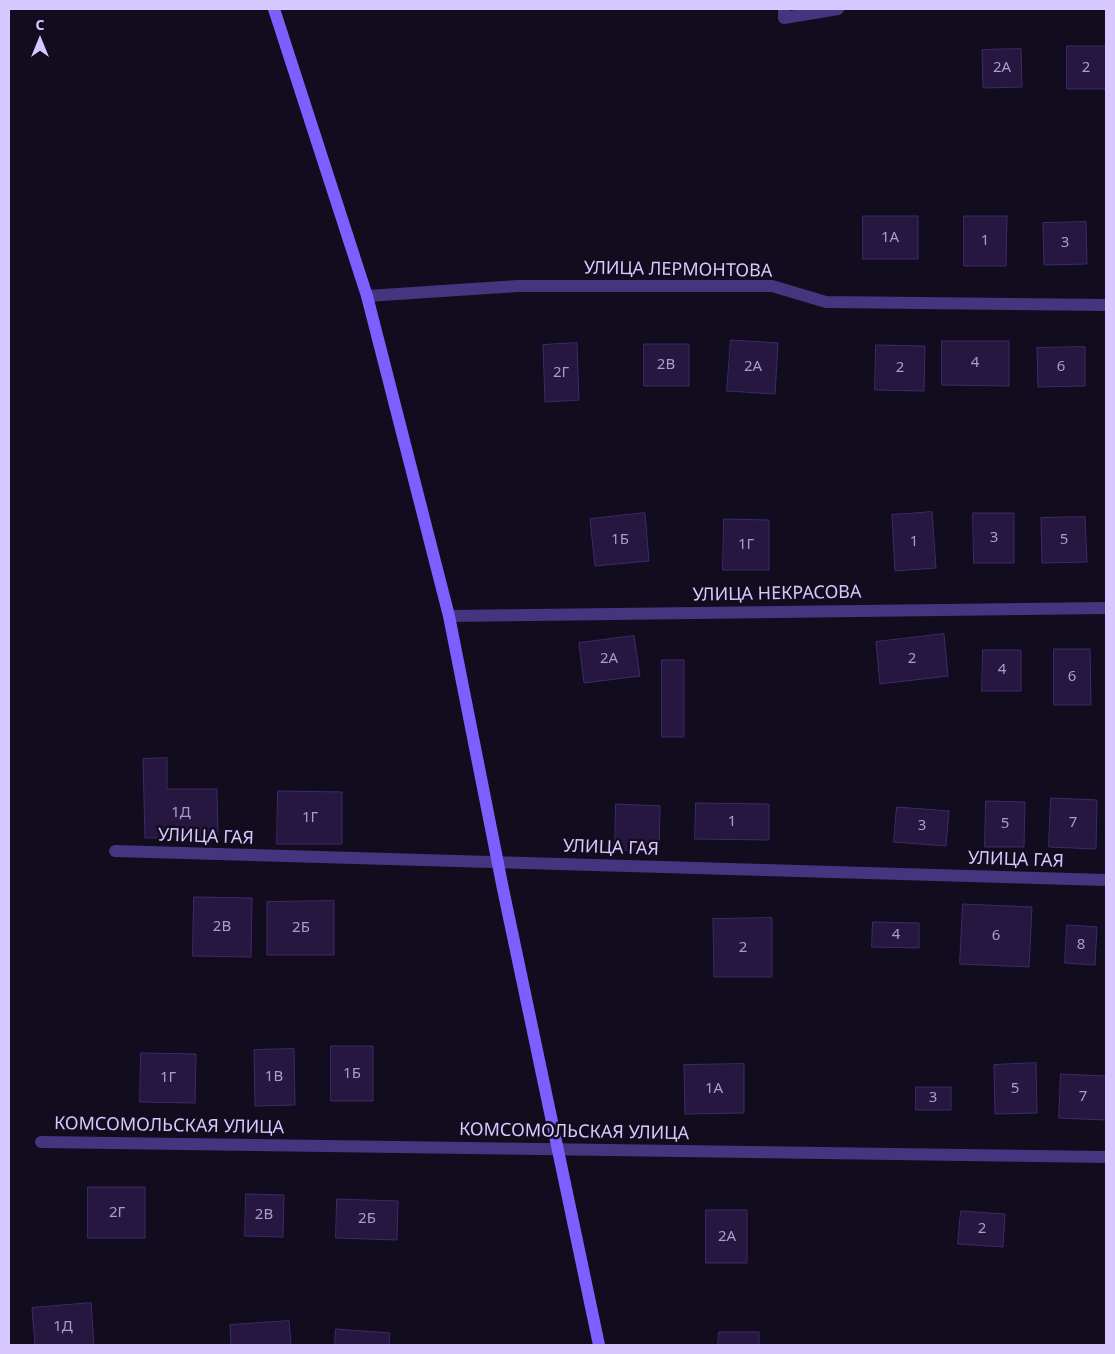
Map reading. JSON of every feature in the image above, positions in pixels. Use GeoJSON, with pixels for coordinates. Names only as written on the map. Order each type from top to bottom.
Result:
{"type":"FeatureCollection","features":[{"type":"Feature","properties":{"kind":"street"},"geometry":{"type":"LineString","coordinates":[[274,9],[367,296],[449,616],[498,862],[599,1345]]}},
{"type":"Feature","properties":{"kind":"street"},"geometry":{"type":"LineString","coordinates":[[784,9],[784,18],[838,9]]}},
{"type":"Feature","properties":{"kind":"street","name":"УЛИЦА ЛЕРМОНТОВА"},"geometry":{"type":"LineString","coordinates":[[367,296],[518,286],[772,286],[826,302],[1106,305]]}},
{"type":"Feature","properties":{"kind":"street","name":"УЛИЦА НЕКРАСОВА"},"geometry":{"type":"LineString","coordinates":[[449,616],[1106,608]]}},
{"type":"Feature","properties":{"kind":"street","name":"УЛИЦА ГАЯ"},"geometry":{"type":"LineString","coordinates":[[115,852],[1106,880]]}},
{"type":"Feature","properties":{"kind":"street","name":"КОМСОМОЛЬСКАЯ УЛИЦА"},"geometry":{"type":"LineString","coordinates":[[41,1142],[1106,1157]]}},
{"type":"Feature","properties":{"kind":"building"},"geometry":{"type":"Polygon","coordinates":[[[1067,46],[1106,46],[1106,89],[1067,89],[1067,46]]]}},
{"type":"Feature","properties":{"kind":"building"},"geometry":{"type":"Polygon","coordinates":[[[1021,49],[1022,87],[983,88],[982,50],[1021,49]]]}},
{"type":"Feature","properties":{"kind":"building"},"geometry":{"type":"Polygon","coordinates":[[[863,216],[918,216],[918,259],[863,259],[863,216]]]}},
{"type":"Feature","properties":{"kind":"building"},"geometry":{"type":"Polygon","coordinates":[[[964,216],[1007,216],[1006,266],[964,266],[964,216]]]}},
{"type":"Feature","properties":{"kind":"building"},"geometry":{"type":"Polygon","coordinates":[[[1086,222],[1087,264],[1044,265],[1043,223],[1086,222]]]}},
{"type":"Feature","properties":{"kind":"building"},"geometry":{"type":"Polygon","coordinates":[[[731,340],[778,343],[775,394],[727,391],[731,340]]]}},
{"type":"Feature","properties":{"kind":"building"},"geometry":{"type":"Polygon","coordinates":[[[942,341],[1009,341],[1009,386],[942,385],[942,341]]]}},
{"type":"Feature","properties":{"kind":"building"},"geometry":{"type":"Polygon","coordinates":[[[577,343],[579,400],[545,402],[543,345],[577,343]]]}},
{"type":"Feature","properties":{"kind":"building"},"geometry":{"type":"Polygon","coordinates":[[[644,344],[689,344],[689,386],[644,386],[644,344]]]}},
{"type":"Feature","properties":{"kind":"building"},"geometry":{"type":"Polygon","coordinates":[[[876,345],[925,346],[924,391],[875,390],[876,345]]]}},
{"type":"Feature","properties":{"kind":"building"},"geometry":{"type":"Polygon","coordinates":[[[1085,347],[1085,386],[1038,387],[1037,348],[1085,347]]]}},
{"type":"Feature","properties":{"kind":"building"},"geometry":{"type":"Polygon","coordinates":[[[932,512],[936,568],[895,571],[892,515],[932,512]]]}},
{"type":"Feature","properties":{"kind":"building"},"geometry":{"type":"Polygon","coordinates":[[[645,513],[649,561],[595,566],[590,519],[645,513]]]}},
{"type":"Feature","properties":{"kind":"building"},"geometry":{"type":"Polygon","coordinates":[[[973,513],[1014,513],[1014,563],[974,563],[973,513]]]}},
{"type":"Feature","properties":{"kind":"building"},"geometry":{"type":"Polygon","coordinates":[[[1085,517],[1087,562],[1042,563],[1041,518],[1085,517]]]}},
{"type":"Feature","properties":{"kind":"building"},"geometry":{"type":"Polygon","coordinates":[[[724,519],[769,520],[769,570],[723,570],[724,519]]]}},
{"type":"Feature","properties":{"kind":"building"},"geometry":{"type":"Polygon","coordinates":[[[944,634],[948,676],[880,684],[876,642],[944,634]]]}},
{"type":"Feature","properties":{"kind":"building"},"geometry":{"type":"Polygon","coordinates":[[[634,636],[640,676],[584,683],[579,643],[634,636]]]}},
{"type":"Feature","properties":{"kind":"building"},"geometry":{"type":"Polygon","coordinates":[[[1054,649],[1090,649],[1091,705],[1054,705],[1054,649]]]}},
{"type":"Feature","properties":{"kind":"building"},"geometry":{"type":"Polygon","coordinates":[[[983,650],[1021,650],[1021,691],[982,691],[983,650]]]}},
{"type":"Feature","properties":{"kind":"building"},"geometry":{"type":"Polygon","coordinates":[[[662,660],[684,660],[684,737],[662,737],[662,660]]]}},
{"type":"Feature","properties":{"kind":"building"},"geometry":{"type":"Polygon","coordinates":[[[167,758],[167,789],[217,789],[218,837],[145,838],[143,759],[167,758]]]}},
{"type":"Feature","properties":{"kind":"building"},"geometry":{"type":"Polygon","coordinates":[[[278,791],[342,792],[342,844],[277,844],[278,791]]]}},
{"type":"Feature","properties":{"kind":"building"},"geometry":{"type":"Polygon","coordinates":[[[1051,798],[1097,800],[1096,849],[1049,847],[1051,798]]]}},
{"type":"Feature","properties":{"kind":"building"},"geometry":{"type":"Polygon","coordinates":[[[986,801],[1025,802],[1024,847],[985,847],[986,801]]]}},
{"type":"Feature","properties":{"kind":"building"},"geometry":{"type":"Polygon","coordinates":[[[696,803],[769,804],[769,840],[695,839],[696,803]]]}},
{"type":"Feature","properties":{"kind":"building"},"geometry":{"type":"Polygon","coordinates":[[[616,804],[660,806],[659,851],[615,850],[616,804]]]}},
{"type":"Feature","properties":{"kind":"building"},"geometry":{"type":"Polygon","coordinates":[[[897,807],[949,811],[946,846],[894,842],[897,807]]]}},
{"type":"Feature","properties":{"kind":"building"},"geometry":{"type":"Polygon","coordinates":[[[194,897],[252,898],[251,957],[193,956],[194,897]]]}},
{"type":"Feature","properties":{"kind":"building"},"geometry":{"type":"Polygon","coordinates":[[[334,901],[334,955],[267,955],[267,902],[334,901]]]}},
{"type":"Feature","properties":{"kind":"building"},"geometry":{"type":"Polygon","coordinates":[[[963,904],[1032,907],[1029,967],[960,964],[963,904]]]}},
{"type":"Feature","properties":{"kind":"building"},"geometry":{"type":"Polygon","coordinates":[[[772,918],[772,977],[714,977],[713,919],[772,918]]]}},
{"type":"Feature","properties":{"kind":"building"},"geometry":{"type":"Polygon","coordinates":[[[873,922],[919,923],[919,948],[872,947],[873,922]]]}},
{"type":"Feature","properties":{"kind":"building"},"geometry":{"type":"Polygon","coordinates":[[[1067,925],[1097,927],[1095,965],[1065,963],[1067,925]]]}},
{"type":"Feature","properties":{"kind":"building"},"geometry":{"type":"Polygon","coordinates":[[[331,1046],[373,1046],[373,1101],[331,1101],[331,1046]]]}},
{"type":"Feature","properties":{"kind":"building"},"geometry":{"type":"Polygon","coordinates":[[[294,1049],[295,1105],[255,1106],[254,1050],[294,1049]]]}},
{"type":"Feature","properties":{"kind":"building"},"geometry":{"type":"Polygon","coordinates":[[[141,1053],[196,1054],[195,1103],[140,1102],[141,1053]]]}},
{"type":"Feature","properties":{"kind":"building"},"geometry":{"type":"Polygon","coordinates":[[[1036,1063],[1037,1113],[995,1114],[994,1065],[1036,1063]]]}},
{"type":"Feature","properties":{"kind":"building"},"geometry":{"type":"Polygon","coordinates":[[[744,1064],[744,1113],[685,1114],[684,1065],[744,1064]]]}},
{"type":"Feature","properties":{"kind":"building"},"geometry":{"type":"Polygon","coordinates":[[[1061,1074],[1106,1076],[1106,1120],[1059,1118],[1061,1074]]]}},
{"type":"Feature","properties":{"kind":"building"},"geometry":{"type":"Polygon","coordinates":[[[916,1087],[951,1087],[951,1110],[916,1110],[916,1087]]]}},
{"type":"Feature","properties":{"kind":"building"},"geometry":{"type":"Polygon","coordinates":[[[88,1187],[145,1187],[145,1238],[88,1238],[88,1187]]]}},
{"type":"Feature","properties":{"kind":"building"},"geometry":{"type":"Polygon","coordinates":[[[246,1194],[284,1195],[283,1237],[245,1236],[246,1194]]]}},
{"type":"Feature","properties":{"kind":"building"},"geometry":{"type":"Polygon","coordinates":[[[337,1199],[398,1201],[397,1240],[336,1238],[337,1199]]]}},
{"type":"Feature","properties":{"kind":"building"},"geometry":{"type":"Polygon","coordinates":[[[706,1210],[747,1210],[747,1263],[706,1263],[706,1210]]]}},
{"type":"Feature","properties":{"kind":"building"},"geometry":{"type":"Polygon","coordinates":[[[961,1211],[1005,1214],[1003,1247],[958,1244],[961,1211]]]}},
{"type":"Feature","properties":{"kind":"building"},"geometry":{"type":"Polygon","coordinates":[[[91,1303],[94,1345],[35,1345],[32,1308],[91,1303]]]}},
{"type":"Feature","properties":{"kind":"building"},"geometry":{"type":"Polygon","coordinates":[[[289,1321],[291,1345],[231,1345],[230,1325],[289,1321]]]}},
{"type":"Feature","properties":{"kind":"building"},"geometry":{"type":"Polygon","coordinates":[[[336,1329],[390,1333],[389,1345],[335,1345],[336,1329]]]}},
{"type":"Feature","properties":{"kind":"building"},"geometry":{"type":"Polygon","coordinates":[[[719,1332],[759,1332],[759,1345],[718,1345],[719,1332]]]}}]}
